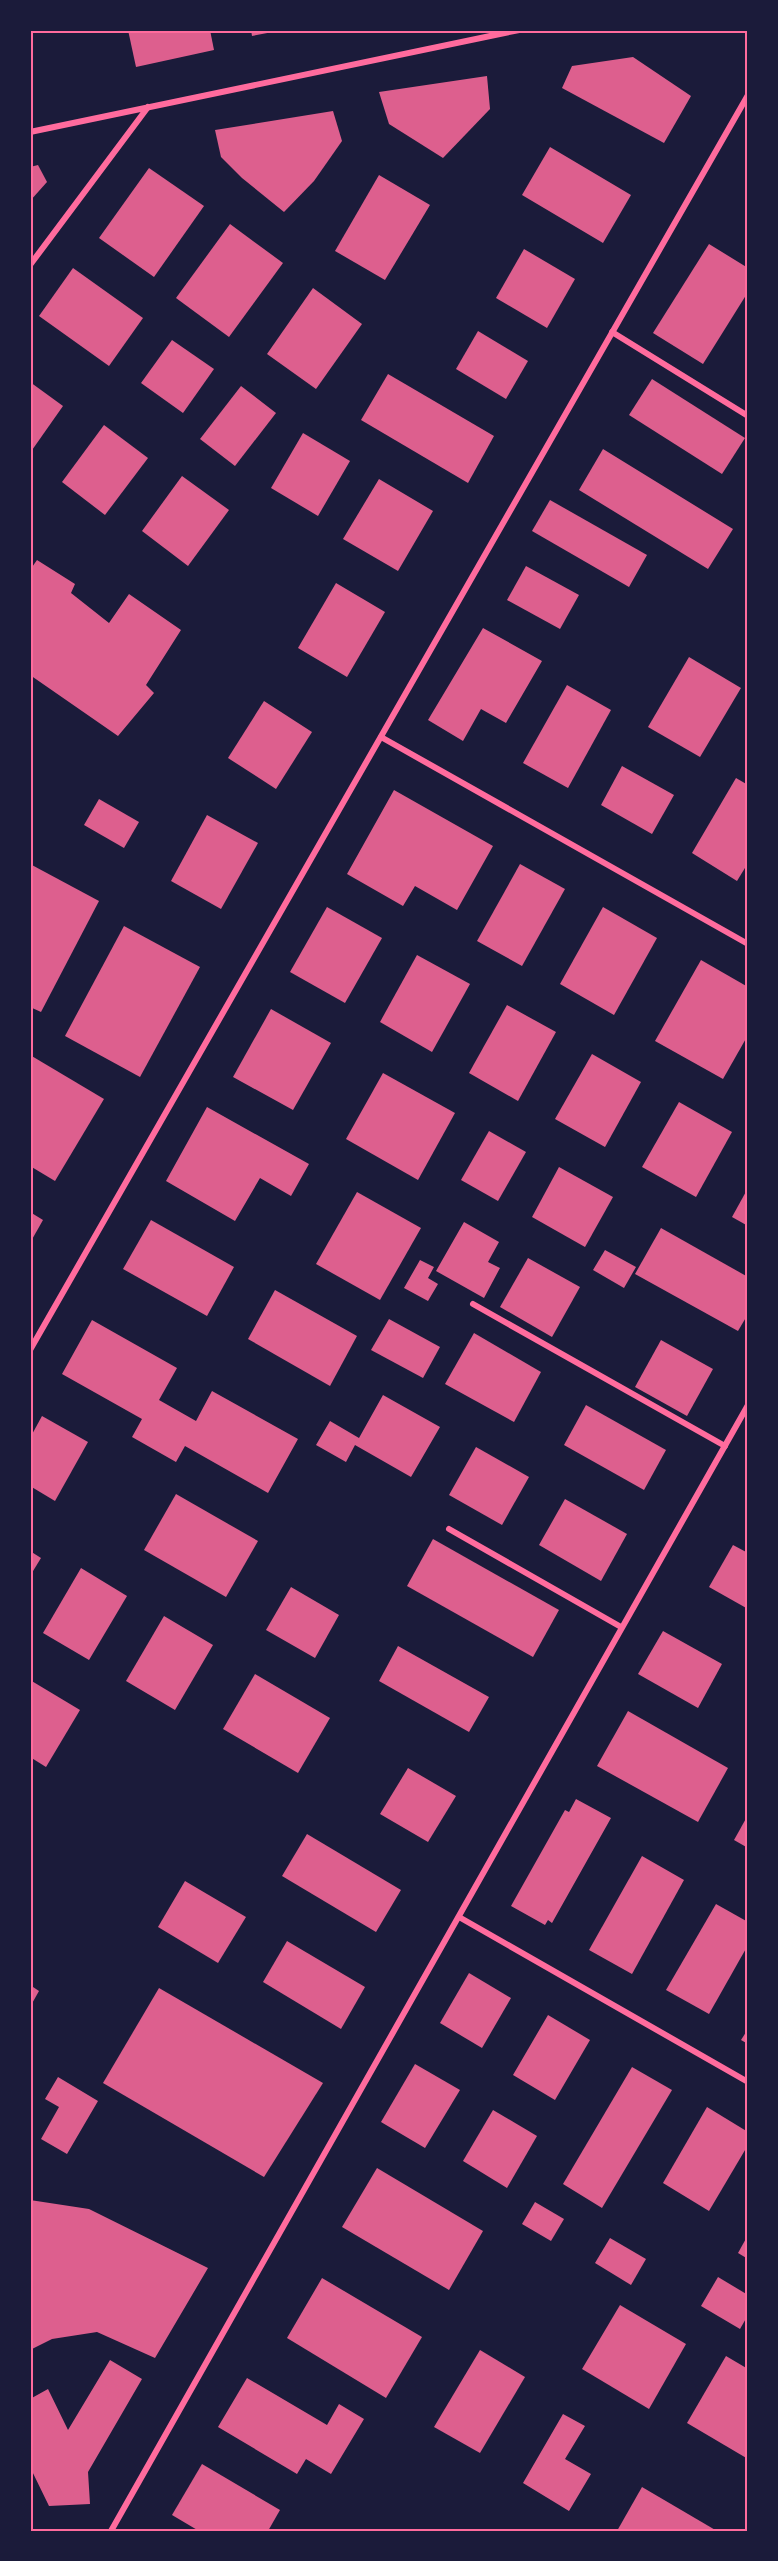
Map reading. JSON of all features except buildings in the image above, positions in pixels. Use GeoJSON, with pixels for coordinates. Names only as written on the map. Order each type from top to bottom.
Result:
{"type":"FeatureCollection","features":[{"type":"Feature","properties":{"kind":"street"},"geometry":{"type":"LineString","coordinates":[[30,132],[519,30]]}},
{"type":"Feature","properties":{"kind":"street"},"geometry":{"type":"LineString","coordinates":[[30,1350],[748,95]]}},
{"type":"Feature","properties":{"kind":"street"},"geometry":{"type":"LineString","coordinates":[[30,265],[148,107]]}},
{"type":"Feature","properties":{"kind":"street"},"geometry":{"type":"LineString","coordinates":[[612,332],[748,416]]}},
{"type":"Feature","properties":{"kind":"street"},"geometry":{"type":"LineString","coordinates":[[381,737],[748,944]]}},
{"type":"Feature","properties":{"kind":"street"},"geometry":{"type":"LineString","coordinates":[[473,1304],[724,1446]]}},
{"type":"Feature","properties":{"kind":"street"},"geometry":{"type":"LineString","coordinates":[[111,2531],[748,1405]]}},
{"type":"Feature","properties":{"kind":"street"},"geometry":{"type":"LineString","coordinates":[[449,1529],[621,1627]]}},
{"type":"Feature","properties":{"kind":"street"},"geometry":{"type":"LineString","coordinates":[[459,1917],[748,2082]]}}]}
